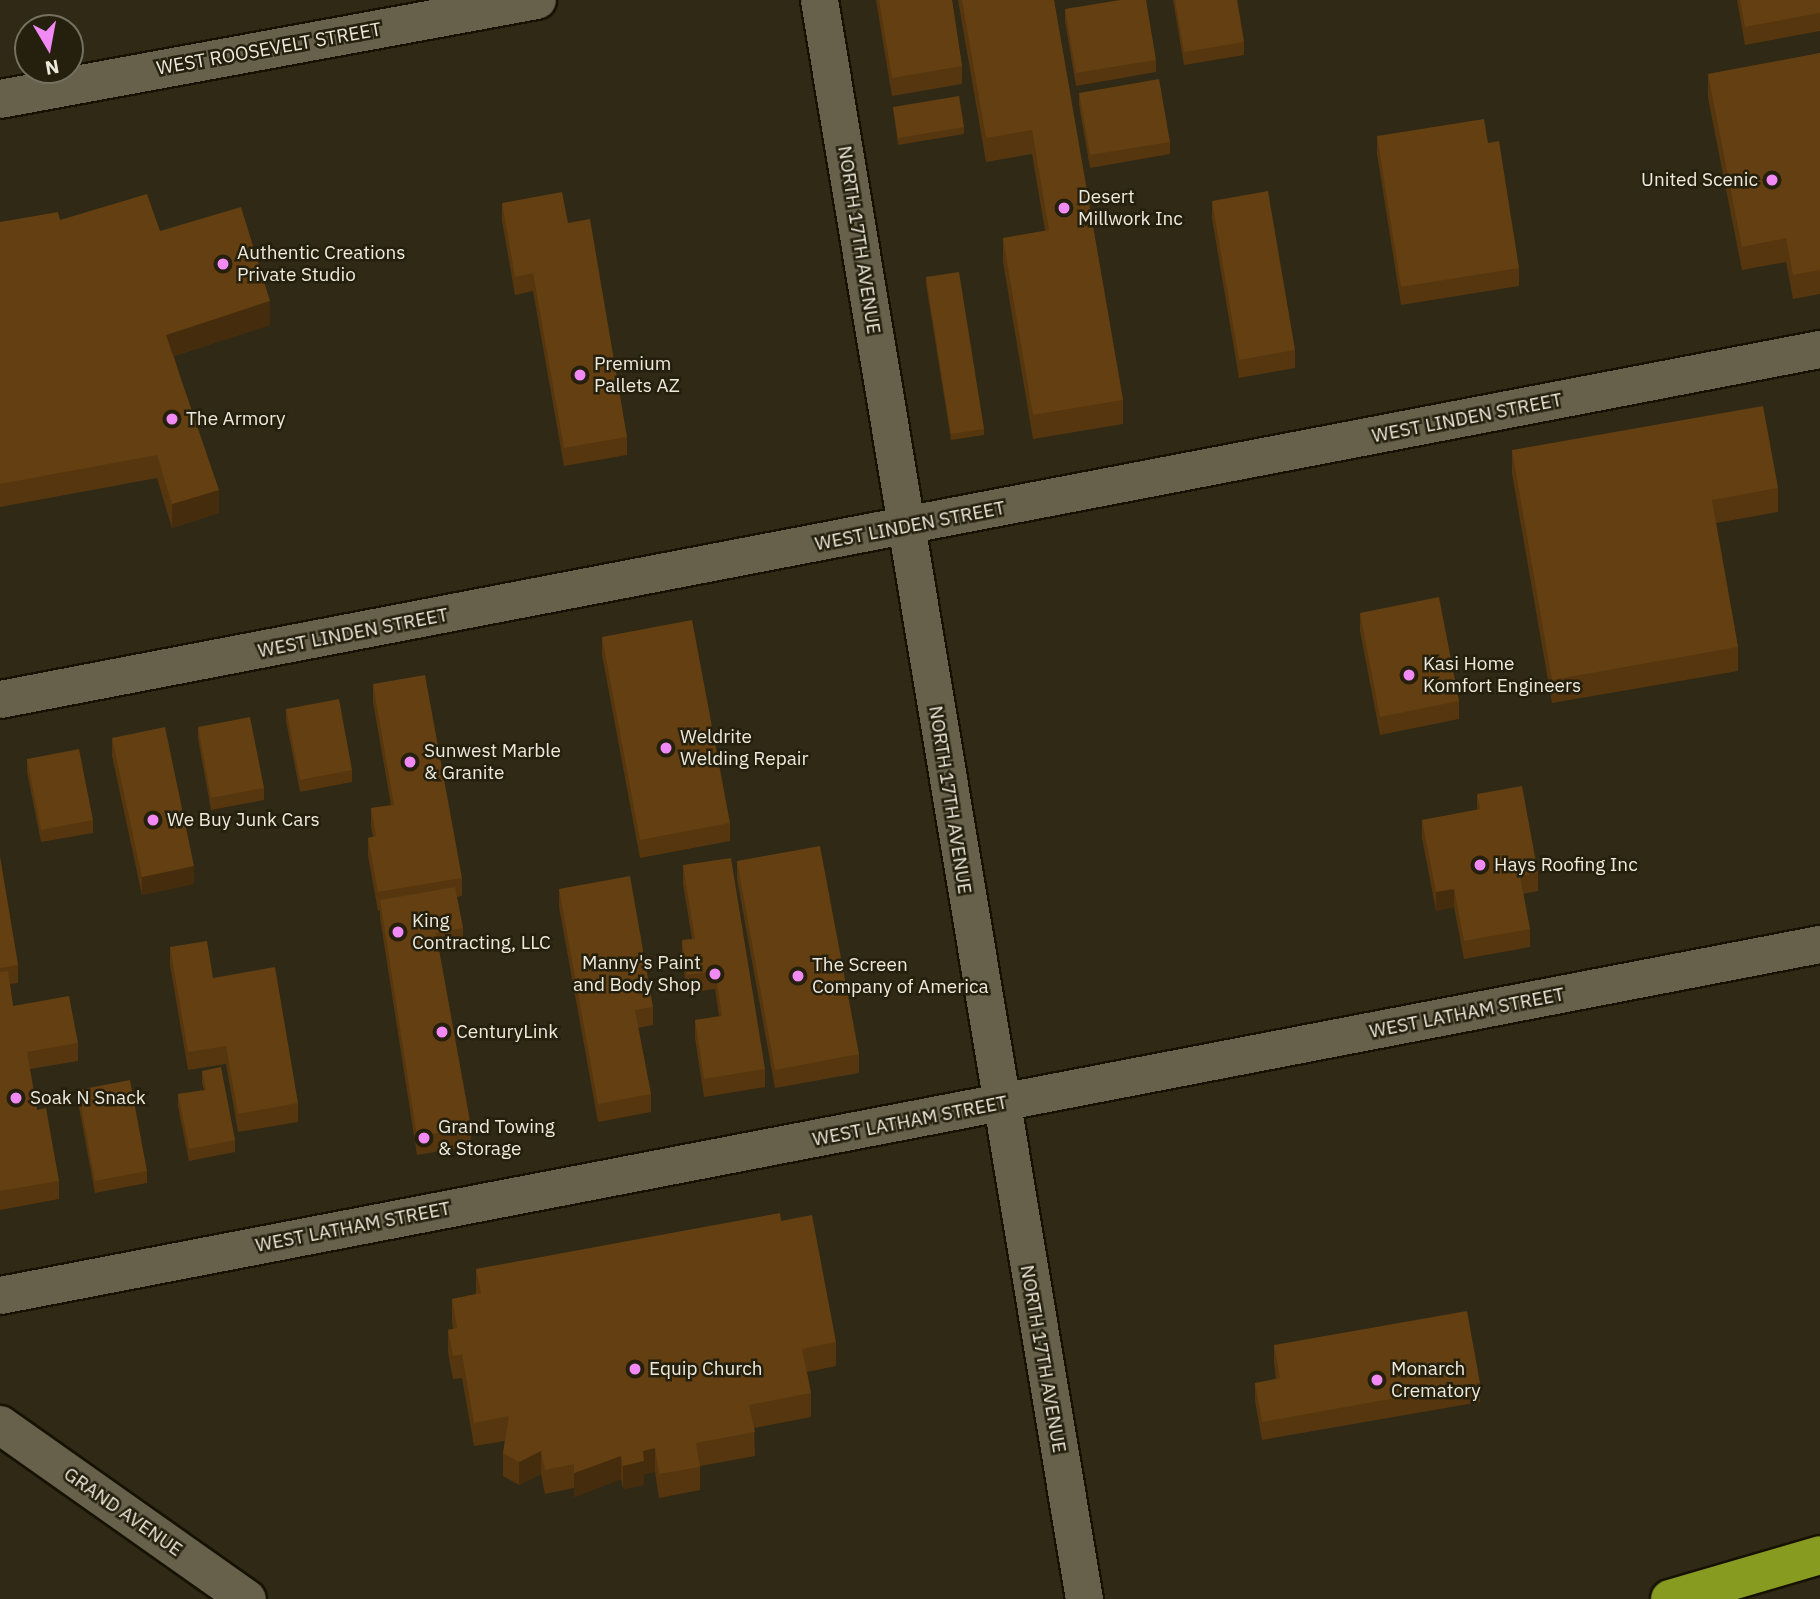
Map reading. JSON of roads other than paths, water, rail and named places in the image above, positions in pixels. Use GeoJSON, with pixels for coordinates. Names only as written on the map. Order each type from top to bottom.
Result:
{"type":"FeatureCollection","features":[{"type":"Feature","properties":{"kind":"highway"},"geometry":{"type":"LineString","coordinates":[[1670,1599],[1820,1555]]}},
{"type":"Feature","properties":{"kind":"street","name":"WEST ROOSEVELT STREET"},"geometry":{"type":"LineString","coordinates":[[0,99],[537,0]]}},
{"type":"Feature","properties":{"kind":"street","name":"NORTH 17TH AVENUE"},"geometry":{"type":"LineString","coordinates":[[819,0],[999,1104],[1084,1599]]}},
{"type":"Feature","properties":{"kind":"street","name":"WEST LINDEN STREET"},"geometry":{"type":"LineString","coordinates":[[0,699],[907,527],[1820,349]]}},
{"type":"Feature","properties":{"kind":"street","name":"WEST LATHAM STREET"},"geometry":{"type":"LineString","coordinates":[[0,1295],[1820,944]]}},
{"type":"Feature","properties":{"kind":"street","name":"GRAND AVENUE"},"geometry":{"type":"LineString","coordinates":[[0,1425],[247,1599]]}},
{"type":"Feature","properties":{"kind":"place","name":"United Scenic"},"geometry":{"type":"Point","coordinates":[1772,180]}},
{"type":"Feature","properties":{"kind":"place","name":"Desert Millwork Inc"},"geometry":{"type":"Point","coordinates":[1064,208]}},
{"type":"Feature","properties":{"kind":"place","name":"Authentic Creations Private Studio"},"geometry":{"type":"Point","coordinates":[223,264]}},
{"type":"Feature","properties":{"kind":"place","name":"Premium Pallets AZ"},"geometry":{"type":"Point","coordinates":[580,375]}},
{"type":"Feature","properties":{"kind":"place","name":"The Armory"},"geometry":{"type":"Point","coordinates":[172,419]}},
{"type":"Feature","properties":{"kind":"place","name":"Kasi Home Komfort Engineers"},"geometry":{"type":"Point","coordinates":[1409,675]}},
{"type":"Feature","properties":{"kind":"place","name":"Weldrite Welding Repair"},"geometry":{"type":"Point","coordinates":[666,748]}},
{"type":"Feature","properties":{"kind":"place","name":"Sunwest Marble & Granite"},"geometry":{"type":"Point","coordinates":[410,762]}},
{"type":"Feature","properties":{"kind":"place","name":"We Buy Junk Cars"},"geometry":{"type":"Point","coordinates":[153,820]}},
{"type":"Feature","properties":{"kind":"place","name":"Hays Roofing Inc"},"geometry":{"type":"Point","coordinates":[1480,865]}},
{"type":"Feature","properties":{"kind":"place","name":"King Contracting, LLC"},"geometry":{"type":"Point","coordinates":[398,932]}},
{"type":"Feature","properties":{"kind":"place","name":"Manny's Paint and Body Shop"},"geometry":{"type":"Point","coordinates":[715,974]}},
{"type":"Feature","properties":{"kind":"place","name":"The Screen Company of America"},"geometry":{"type":"Point","coordinates":[798,976]}},
{"type":"Feature","properties":{"kind":"place","name":"CenturyLink"},"geometry":{"type":"Point","coordinates":[442,1032]}},
{"type":"Feature","properties":{"kind":"place","name":"Soak N Snack"},"geometry":{"type":"Point","coordinates":[16,1098]}},
{"type":"Feature","properties":{"kind":"place","name":"Grand Towing & Storage"},"geometry":{"type":"Point","coordinates":[424,1138]}},
{"type":"Feature","properties":{"kind":"place","name":"Equip Church"},"geometry":{"type":"Point","coordinates":[635,1369]}},
{"type":"Feature","properties":{"kind":"place","name":"Monarch Crematory"},"geometry":{"type":"Point","coordinates":[1377,1380]}}]}
